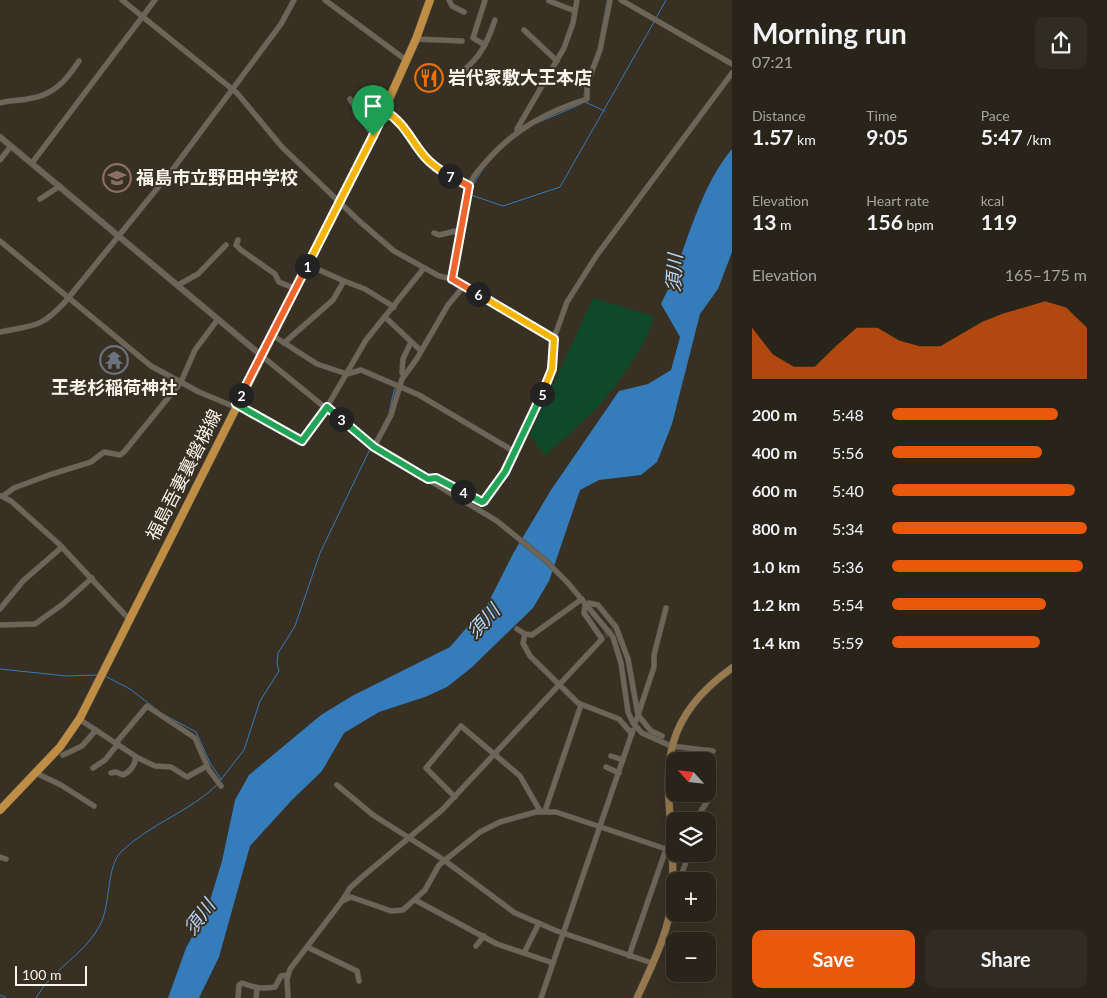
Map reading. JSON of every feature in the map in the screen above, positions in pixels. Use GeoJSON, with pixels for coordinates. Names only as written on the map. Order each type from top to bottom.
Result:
{"type":"FeatureCollection","features":[{"type":"Feature","properties":{"kind":"main road","name":"福島吾妻裏磐梯線"},"geometry":{"type":"LineString","coordinates":[[0,810],[60,747],[79,719],[235,406],[379,125],[416,39],[430,0]]}},
{"type":"Feature","properties":{"kind":"main road"},"geometry":{"type":"LineString","coordinates":[[670,812],[668,785],[671,746],[680,724],[700,695],[714,681],[732,668]]}},
{"type":"Feature","properties":{"kind":"main road"},"geometry":{"type":"LineString","coordinates":[[637,998],[662,940],[667,922]]}},
{"type":"Feature","properties":{"kind":"street"},"geometry":{"type":"LineString","coordinates":[[122,0],[232,89],[282,147],[394,251],[424,268],[452,279],[554,339]]}},
{"type":"Feature","properties":{"kind":"street"},"geometry":{"type":"LineString","coordinates":[[32,164],[155,0]]}},
{"type":"Feature","properties":{"kind":"street"},"geometry":{"type":"LineString","coordinates":[[0,332],[36,326],[50,318],[68,298],[119,236],[232,89],[290,12],[294,0]]}},
{"type":"Feature","properties":{"kind":"street"},"geometry":{"type":"LineString","coordinates":[[325,0],[406,60]]}},
{"type":"Feature","properties":{"kind":"street"},"geometry":{"type":"LineString","coordinates":[[449,0],[452,6],[464,12]]}},
{"type":"Feature","properties":{"kind":"street"},"geometry":{"type":"LineString","coordinates":[[485,0],[473,38],[485,45]]}},
{"type":"Feature","properties":{"kind":"street"},"geometry":{"type":"LineString","coordinates":[[516,132],[531,103],[557,61],[570,32],[577,0]]}},
{"type":"Feature","properties":{"kind":"street"},"geometry":{"type":"LineString","coordinates":[[452,279],[469,186],[475,175],[498,148],[516,132],[584,100],[587,84],[600,50],[610,0]]}},
{"type":"Feature","properties":{"kind":"street"},"geometry":{"type":"LineString","coordinates":[[621,0],[732,64]]}},
{"type":"Feature","properties":{"kind":"street"},"geometry":{"type":"LineString","coordinates":[[549,1],[575,11]]}},
{"type":"Feature","properties":{"kind":"street"},"geometry":{"type":"LineString","coordinates":[[452,80],[475,62],[485,45],[495,20]]}},
{"type":"Feature","properties":{"kind":"street"},"geometry":{"type":"LineString","coordinates":[[524,30],[557,61]]}},
{"type":"Feature","properties":{"kind":"street"},"geometry":{"type":"LineString","coordinates":[[416,39],[462,42]]}},
{"type":"Feature","properties":{"kind":"street"},"geometry":{"type":"LineString","coordinates":[[0,103],[32,98],[60,86],[67,81],[79,61]]}},
{"type":"Feature","properties":{"kind":"street"},"geometry":{"type":"LineString","coordinates":[[428,479],[436,478],[482,502],[505,472],[549,378],[554,339],[567,302],[597,255],[732,73]]}},
{"type":"Feature","properties":{"kind":"street"},"geometry":{"type":"LineString","coordinates":[[350,98],[373,136]]}},
{"type":"Feature","properties":{"kind":"street"},"geometry":{"type":"LineString","coordinates":[[368,106],[379,125]]}},
{"type":"Feature","properties":{"kind":"street"},"geometry":{"type":"LineString","coordinates":[[385,111],[392,115],[408,132],[423,155],[433,165],[469,186]]}},
{"type":"Feature","properties":{"kind":"street"},"geometry":{"type":"LineString","coordinates":[[0,136],[262,356],[374,447],[497,521],[546,560],[587,604],[613,637],[621,663],[626,703],[633,723],[646,736],[671,746],[713,751]]}},
{"type":"Feature","properties":{"kind":"street"},"geometry":{"type":"LineString","coordinates":[[0,160],[12,146]]}},
{"type":"Feature","properties":{"kind":"street"},"geometry":{"type":"LineString","coordinates":[[40,199],[60,186]]}},
{"type":"Feature","properties":{"kind":"street"},"geometry":{"type":"LineString","coordinates":[[434,234],[439,235],[460,230]]}},
{"type":"Feature","properties":{"kind":"street"},"geometry":{"type":"LineString","coordinates":[[238,240],[236,245],[241,250],[275,274],[279,282],[296,289]]}},
{"type":"Feature","properties":{"kind":"street"},"geometry":{"type":"LineString","coordinates":[[0,241],[151,366],[181,382],[235,406],[302,441],[327,407],[366,340],[424,268]]}},
{"type":"Feature","properties":{"kind":"street"},"geometry":{"type":"LineString","coordinates":[[178,285],[198,274],[226,245]]}},
{"type":"Feature","properties":{"kind":"street"},"geometry":{"type":"LineString","coordinates":[[308,265],[366,289],[394,307]]}},
{"type":"Feature","properties":{"kind":"street"},"geometry":{"type":"LineString","coordinates":[[284,343],[333,300],[344,281]]}},
{"type":"Feature","properties":{"kind":"street"},"geometry":{"type":"LineString","coordinates":[[374,447],[391,415],[398,385],[448,305],[464,286]]}},
{"type":"Feature","properties":{"kind":"street"},"geometry":{"type":"LineString","coordinates":[[385,317],[419,349]]}},
{"type":"Feature","properties":{"kind":"street"},"geometry":{"type":"LineString","coordinates":[[1,496],[14,488],[48,475],[91,462],[104,452],[120,455],[181,382],[196,350],[218,319]]}},
{"type":"Feature","properties":{"kind":"street"},"geometry":{"type":"LineString","coordinates":[[272,335],[317,364],[347,374],[361,370],[398,385],[515,452]]}},
{"type":"Feature","properties":{"kind":"street"},"geometry":{"type":"LineString","coordinates":[[402,373],[403,358],[411,342]]}},
{"type":"Feature","properties":{"kind":"street"},"geometry":{"type":"LineString","coordinates":[[1,496],[11,501],[62,547],[128,618]]}},
{"type":"Feature","properties":{"kind":"street"},"geometry":{"type":"LineString","coordinates":[[0,609],[23,580],[62,547]]}},
{"type":"Feature","properties":{"kind":"street"},"geometry":{"type":"LineString","coordinates":[[0,625],[35,624],[63,604],[92,578]]}},
{"type":"Feature","properties":{"kind":"street"},"geometry":{"type":"LineString","coordinates":[[518,629],[525,634],[536,633],[582,599]]}},
{"type":"Feature","properties":{"kind":"street"},"geometry":{"type":"LineString","coordinates":[[587,604],[593,602],[598,605],[625,647],[637,718],[651,731],[662,736]]}},
{"type":"Feature","properties":{"kind":"street"},"geometry":{"type":"LineString","coordinates":[[288,998],[288,975],[350,888],[455,797],[604,637],[584,613],[587,604]]}},
{"type":"Feature","properties":{"kind":"street"},"geometry":{"type":"LineString","coordinates":[[637,718],[654,667],[654,655],[666,608]]}},
{"type":"Feature","properties":{"kind":"street"},"geometry":{"type":"LineString","coordinates":[[525,634],[523,643],[530,656],[581,705],[619,719],[632,732],[541,998]]}},
{"type":"Feature","properties":{"kind":"street"},"geometry":{"type":"LineString","coordinates":[[542,811],[581,705]]}},
{"type":"Feature","properties":{"kind":"street"},"geometry":{"type":"LineString","coordinates":[[93,768],[105,760],[147,706],[191,734],[198,742],[207,766],[221,786]]}},
{"type":"Feature","properties":{"kind":"street"},"geometry":{"type":"LineString","coordinates":[[79,719],[136,757],[155,766],[171,767],[187,776],[207,766]]}},
{"type":"Feature","properties":{"kind":"street"},"geometry":{"type":"LineString","coordinates":[[455,797],[426,768],[461,726],[520,776],[542,811]]}},
{"type":"Feature","properties":{"kind":"street"},"geometry":{"type":"LineString","coordinates":[[63,755],[82,746],[96,730]]}},
{"type":"Feature","properties":{"kind":"street"},"geometry":{"type":"LineString","coordinates":[[610,756],[623,760]]}},
{"type":"Feature","properties":{"kind":"street"},"geometry":{"type":"LineString","coordinates":[[111,773],[127,773],[136,757]]}},
{"type":"Feature","properties":{"kind":"street"},"geometry":{"type":"LineString","coordinates":[[606,767],[619,773]]}},
{"type":"Feature","properties":{"kind":"street"},"geometry":{"type":"LineString","coordinates":[[36,772],[94,806]]}},
{"type":"Feature","properties":{"kind":"street"},"geometry":{"type":"LineString","coordinates":[[337,785],[373,815],[444,860],[511,910],[563,933],[652,963]]}},
{"type":"Feature","properties":{"kind":"street"},"geometry":{"type":"LineString","coordinates":[[342,901],[351,897],[398,912],[425,890],[444,860],[491,826],[542,811],[556,812],[666,850]]}},
{"type":"Feature","properties":{"kind":"street"},"geometry":{"type":"LineString","coordinates":[[629,956],[669,862]]}},
{"type":"Feature","properties":{"kind":"street"},"geometry":{"type":"LineString","coordinates":[[415,900],[497,944],[553,963]]}},
{"type":"Feature","properties":{"kind":"street"},"geometry":{"type":"LineString","coordinates":[[524,953],[539,923]]}},
{"type":"Feature","properties":{"kind":"street"},"geometry":{"type":"LineString","coordinates":[[476,946],[484,936]]}},
{"type":"Feature","properties":{"kind":"street"},"geometry":{"type":"LineString","coordinates":[[307,947],[357,971],[359,981]]}},
{"type":"Feature","properties":{"kind":"street"},"geometry":{"type":"LineString","coordinates":[[238,998],[239,985],[242,983],[257,989],[275,987],[281,976],[288,975]]}},
{"type":"Feature","properties":{"kind":"street"},"geometry":{"type":"LineString","coordinates":[[256,998],[257,989]]}},
{"type":"Feature","properties":{"kind":"green space"},"geometry":{"type":"Polygon","coordinates":[[[593,298],[653,316],[652,324],[634,359],[609,394],[545,456],[530,435],[593,298]]]}},
{"type":"Feature","properties":{"kind":"water","name":"須川"},"geometry":{"type":"Polygon","coordinates":[[[732,149],[732,252],[718,289],[700,314],[672,424],[657,462],[641,475],[599,480],[580,490],[549,581],[533,608],[471,668],[447,687],[425,697],[379,712],[344,733],[322,771],[292,800],[250,846],[219,957],[199,998],[168,998],[186,948],[208,907],[222,861],[235,800],[249,775],[321,715],[352,696],[450,647],[488,603],[514,552],[551,490],[619,391],[648,384],[671,370],[680,337],[661,304],[709,184],[732,149]]]}},
{"type":"Feature","properties":{"kind":"waterway"},"geometry":{"type":"LineString","coordinates":[[656,18],[666,0]]}},
{"type":"Feature","properties":{"kind":"waterway"},"geometry":{"type":"LineString","coordinates":[[601,34],[607,1]]}},
{"type":"Feature","properties":{"kind":"waterway"},"geometry":{"type":"LineString","coordinates":[[471,195],[503,206],[560,187],[654,22]]}},
{"type":"Feature","properties":{"kind":"waterway"},"geometry":{"type":"LineString","coordinates":[[584,96],[585,88]]}},
{"type":"Feature","properties":{"kind":"waterway"},"geometry":{"type":"LineString","coordinates":[[585,102],[605,111]]}},
{"type":"Feature","properties":{"kind":"waterway"},"geometry":{"type":"LineString","coordinates":[[537,123],[581,104]]}},
{"type":"Feature","properties":{"kind":"waterway"},"geometry":{"type":"LineString","coordinates":[[512,139],[519,135]]}},
{"type":"Feature","properties":{"kind":"waterway"},"geometry":{"type":"LineString","coordinates":[[463,228],[473,185],[483,169]]}},
{"type":"Feature","properties":{"kind":"waterway"},"geometry":{"type":"LineString","coordinates":[[462,234],[456,275],[462,283]]}},
{"type":"Feature","properties":{"kind":"waterway"},"geometry":{"type":"LineString","coordinates":[[455,293],[460,286]]}},
{"type":"Feature","properties":{"kind":"waterway"},"geometry":{"type":"LineString","coordinates":[[389,412],[395,387]]}},
{"type":"Feature","properties":{"kind":"waterway"},"geometry":{"type":"LineString","coordinates":[[219,782],[244,750],[260,701],[279,671],[277,664],[278,653],[295,626],[320,553],[371,447]]}},
{"type":"Feature","properties":{"kind":"waterway"},"geometry":{"type":"LineString","coordinates":[[0,669],[67,676],[97,675]]}},
{"type":"Feature","properties":{"kind":"waterway"},"geometry":{"type":"LineString","coordinates":[[105,676],[130,689],[160,712]]}},
{"type":"Feature","properties":{"kind":"waterway"},"geometry":{"type":"LineString","coordinates":[[163,714],[196,732],[210,763],[221,779]]}},
{"type":"Feature","properties":{"kind":"waterway"},"geometry":{"type":"LineString","coordinates":[[36,998],[51,978],[95,934],[104,914],[113,866],[122,851],[145,833],[194,803],[217,785]]}},
{"type":"Feature","properties":{"kind":"waterway"},"geometry":{"type":"LineString","coordinates":[[0,995],[6,998]]}},
{"type":"Feature","properties":{"kind":"tunnel"},"geometry":{"type":"LineString","coordinates":[[605,636],[612,629]]}},
{"type":"Feature","properties":{"kind":"place","name":"岩代家敷大王本店"},"geometry":{"type":"Point","coordinates":[429,78]}},
{"type":"Feature","properties":{"kind":"place","name":"福島市立野田中学校"},"geometry":{"type":"Point","coordinates":[117,178]}},
{"type":"Feature","properties":{"kind":"place","name":"王老杉稲荷神社"},"geometry":{"type":"Point","coordinates":[114,360]}},
{"type":"Feature","properties":{"kind":"route"},"geometry":{"type":"LineString","coordinates":[[385,111],[392,115],[413,138],[423,155],[433,165],[469,186],[452,279],[554,339],[552,369],[549,378],[505,472],[482,502],[436,478],[428,479],[381,452],[327,407],[302,441],[236,404],[373,136],[385,111]]}}]}
